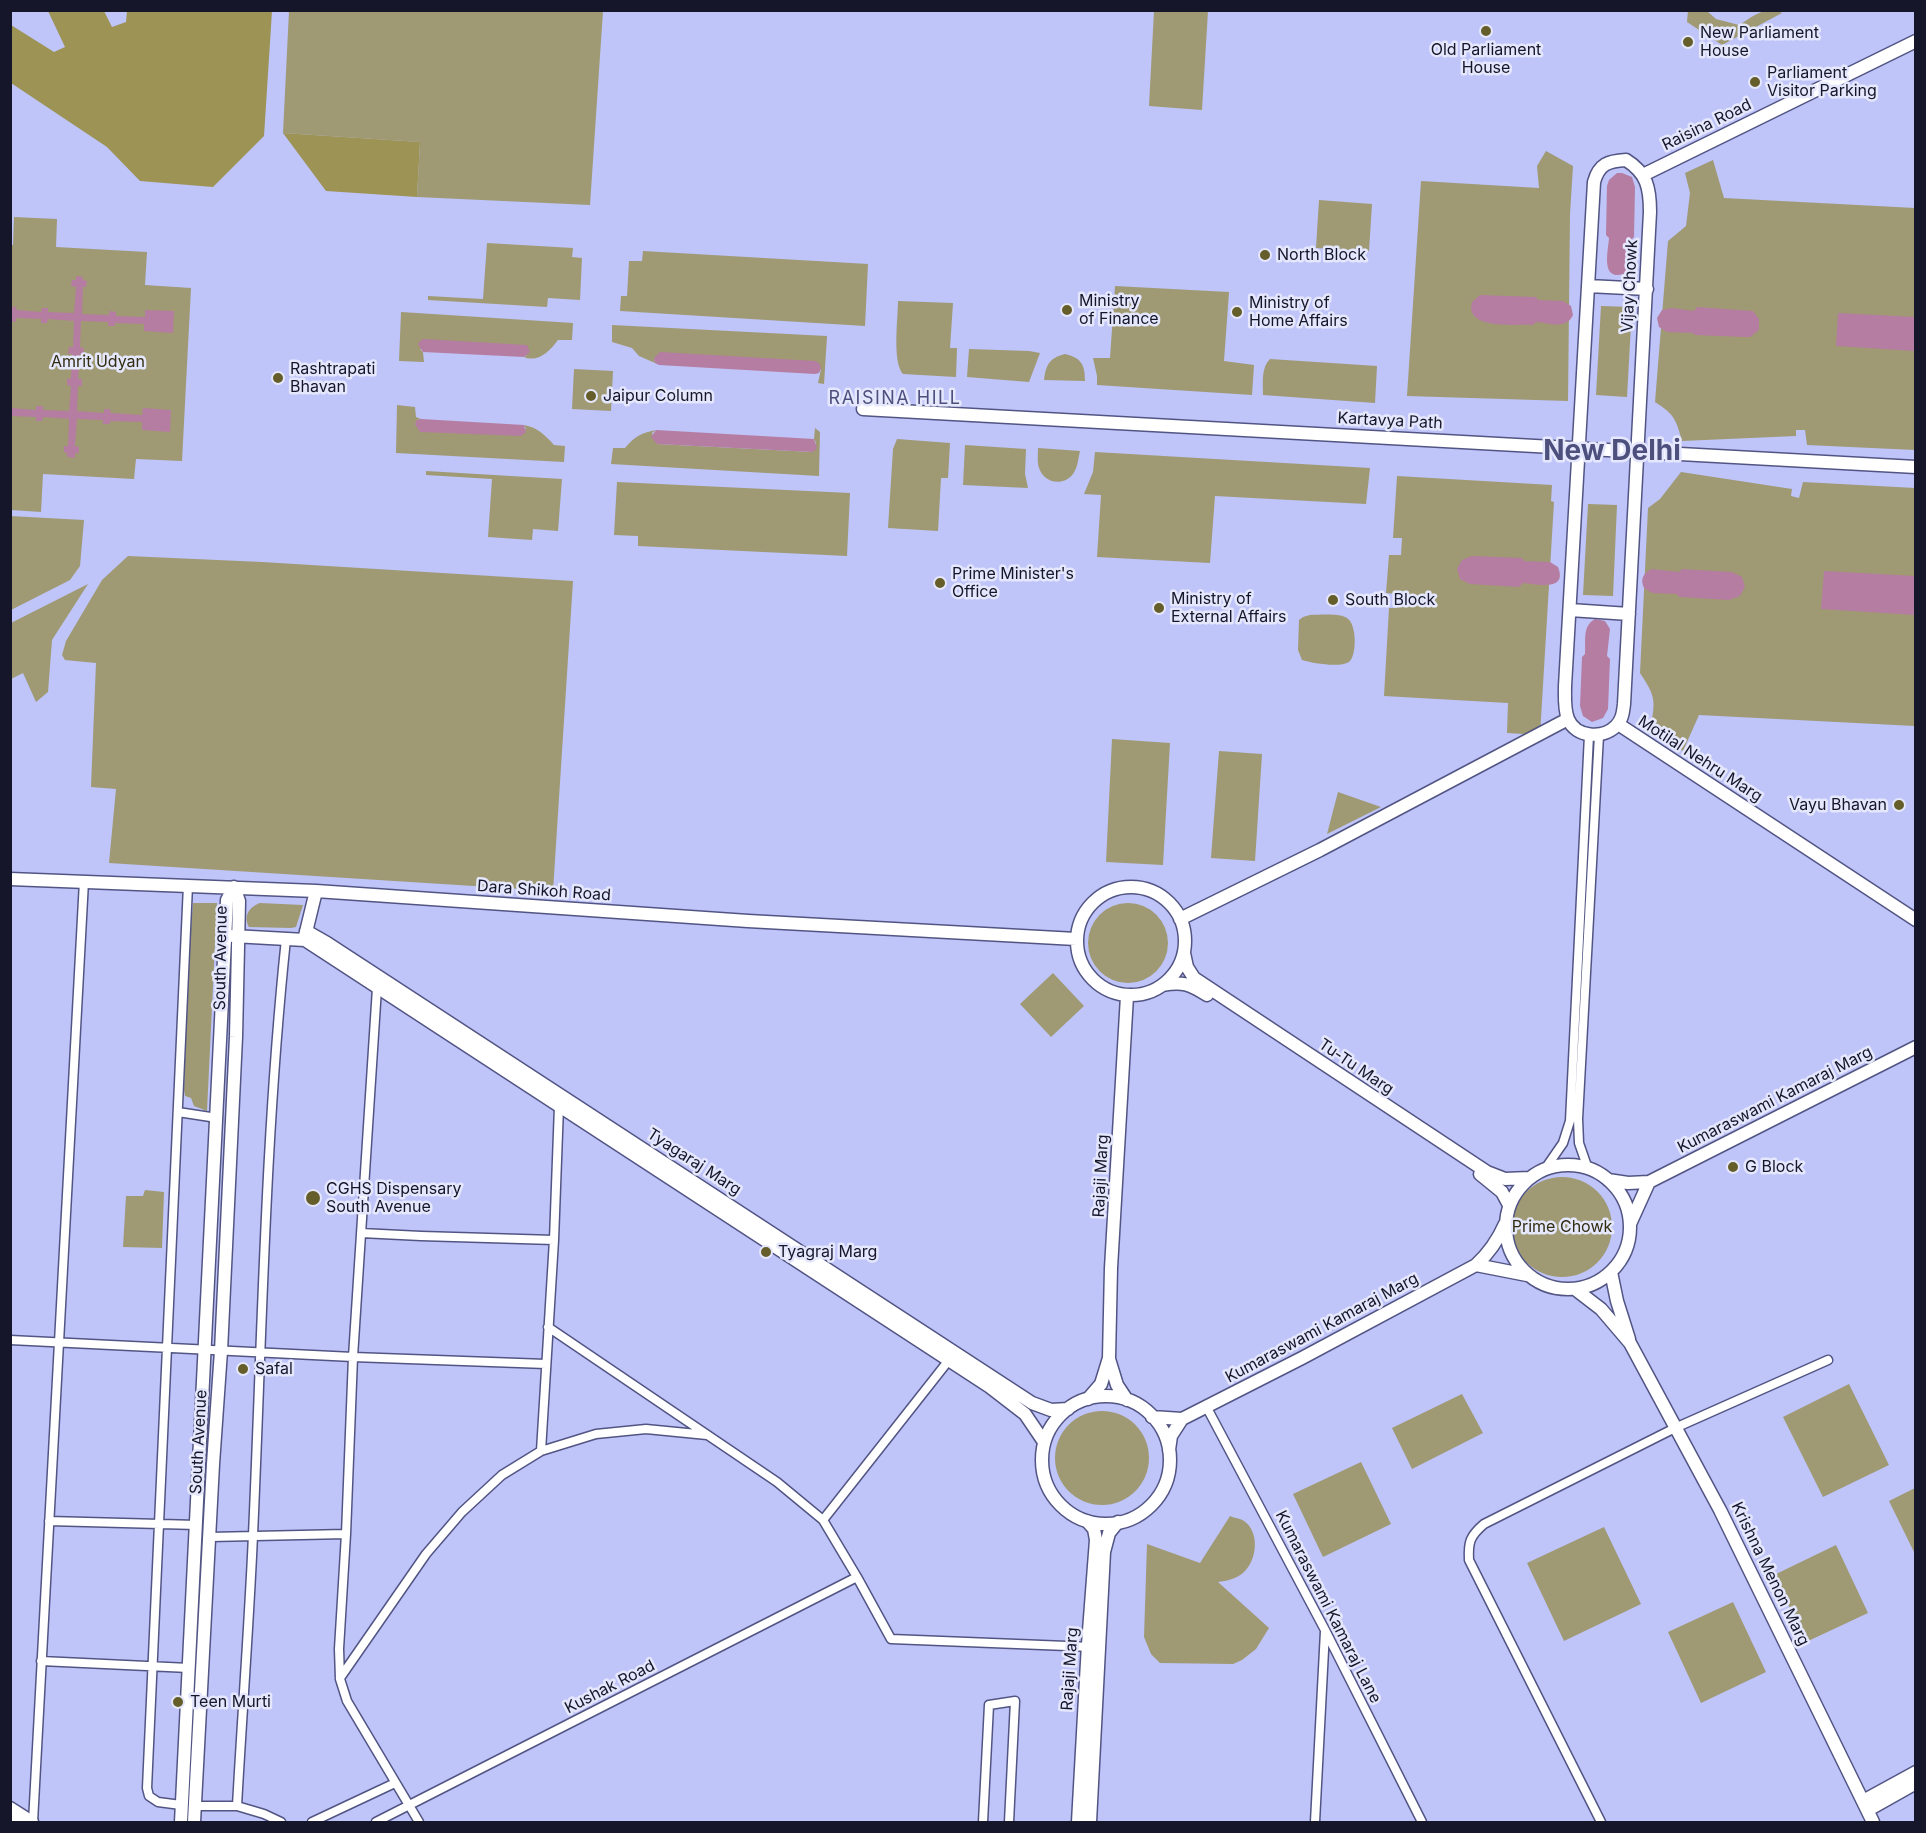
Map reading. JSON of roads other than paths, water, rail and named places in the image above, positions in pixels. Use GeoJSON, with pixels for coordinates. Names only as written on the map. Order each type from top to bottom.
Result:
{"type":"FeatureCollection","features":[{"type":"Feature","properties":{"kind":"main road","name":"Raisina Road"},"geometry":{"type":"LineString","coordinates":[[1643,175],[1916,41]]}},
{"type":"Feature","properties":{"kind":"main road"},"geometry":{"type":"LineString","coordinates":[[1618,724],[1610,731],[1594,735],[1573,726],[1568,719],[1565,686],[1594,182],[1600,168],[1611,161],[1626,160],[1638,167],[1643,175]]}},
{"type":"Feature","properties":{"kind":"main road","name":"Vijay Chowk"},"geometry":{"type":"LineString","coordinates":[[1618,724],[1623,715],[1647,289],[1650,192],[1643,175]]}},
{"type":"Feature","properties":{"kind":"main road"},"geometry":{"type":"LineString","coordinates":[[1588,286],[1647,289]]}},
{"type":"Feature","properties":{"kind":"main road","name":"Kartavya Path"},"geometry":{"type":"LineString","coordinates":[[863,409],[1916,467]]}},
{"type":"Feature","properties":{"kind":"main road"},"geometry":{"type":"LineString","coordinates":[[1570,610],[1629,614]]}},
{"type":"Feature","properties":{"kind":"main road"},"geometry":{"type":"LineString","coordinates":[[1180,919],[1320,850],[1568,719]]}},
{"type":"Feature","properties":{"kind":"main road","name":"Motilal Nehru Marg"},"geometry":{"type":"LineString","coordinates":[[1618,724],[1916,920]]}},
{"type":"Feature","properties":{"kind":"main road","name":"Dara Shikoh Road"},"geometry":{"type":"LineString","coordinates":[[10,879],[316,891],[748,921],[1076,939]]}},
{"type":"Feature","properties":{"kind":"main road","name":"South Avenue"},"geometry":{"type":"LineString","coordinates":[[181,1822],[217,1118],[232,936],[239,901],[234,887]]}},
{"type":"Feature","properties":{"kind":"main road"},"geometry":{"type":"LineString","coordinates":[[1135,887],[1166,897],[1180,919],[1185,942],[1184,953],[1176,971],[1163,985],[1146,993],[1127,996],[1104,989],[1086,973],[1077,951],[1076,939],[1078,925],[1084,912],[1095,901],[1106,892],[1135,887]]}},
{"type":"Feature","properties":{"kind":"main road"},"geometry":{"type":"LineString","coordinates":[[305,936],[316,891]]}},
{"type":"Feature","properties":{"kind":"main road","name":"South Avenue"},"geometry":{"type":"LineString","coordinates":[[194,1822],[221,1351],[232,936]]}},
{"type":"Feature","properties":{"kind":"main road","name":"Tyagaraj Marg"},"geometry":{"type":"LineString","coordinates":[[232,936],[286,939],[305,936],[327,943],[1032,1403],[1051,1410],[1068,1409]]}},
{"type":"Feature","properties":{"kind":"main road","name":"Tyagaraj Marg"},"geometry":{"type":"LineString","coordinates":[[305,936],[377,988],[990,1388],[1024,1414],[1044,1442]]}},
{"type":"Feature","properties":{"kind":"main road","name":"Tu-Tu Marg"},"geometry":{"type":"LineString","coordinates":[[1184,953],[1187,967],[1194,978],[1385,1106],[1487,1172],[1504,1179],[1529,1178]]}},
{"type":"Feature","properties":{"kind":"main road","name":"Tu-Tu Marg"},"geometry":{"type":"LineString","coordinates":[[1163,985],[1178,982],[1201,991],[1491,1181],[1502,1192],[1509,1205]]}},
{"type":"Feature","properties":{"kind":"main road","name":"Rajaji Marg"},"geometry":{"type":"LineString","coordinates":[[1088,1399],[1101,1384],[1109,1358],[1127,996]]}},
{"type":"Feature","properties":{"kind":"main road","name":"Kumaraswami Kamaraj Marg"},"geometry":{"type":"LineString","coordinates":[[1608,1180],[1628,1183],[1649,1182],[1916,1047]]}},
{"type":"Feature","properties":{"kind":"main road"},"geometry":{"type":"LineString","coordinates":[[1476,1265],[1527,1275],[1542,1284],[1558,1289],[1575,1289],[1594,1283],[1611,1272],[1619,1262],[1626,1250],[1629,1237],[1630,1224],[1627,1207],[1608,1180],[1588,1168],[1566,1165],[1545,1169],[1529,1178],[1517,1190],[1509,1205],[1505,1224],[1506,1236],[1513,1257],[1527,1275]]}},
{"type":"Feature","properties":{"kind":"main road"},"geometry":{"type":"LineString","coordinates":[[1630,1224],[1649,1182]]}},
{"type":"Feature","properties":{"kind":"main road","name":"Kumaraswami Kamaraj Marg"},"geometry":{"type":"LineString","coordinates":[[1182,1419],[1476,1265],[1492,1247],[1505,1224]]}},
{"type":"Feature","properties":{"kind":"main road","name":"Krishna Menon Marg"},"geometry":{"type":"LineString","coordinates":[[1611,1272],[1630,1344],[1720,1510],[1869,1815]]}},
{"type":"Feature","properties":{"kind":"main road","name":"Krishna Menon Marg"},"geometry":{"type":"LineString","coordinates":[[1575,1289],[1601,1309],[1630,1344]]}},
{"type":"Feature","properties":{"kind":"main road","name":"Rajaji Marg"},"geometry":{"type":"LineString","coordinates":[[1109,1358],[1117,1385],[1127,1400]]}},
{"type":"Feature","properties":{"kind":"main road"},"geometry":{"type":"LineString","coordinates":[[1169,1450],[1161,1429],[1140,1406],[1127,1400],[1110,1397],[1088,1399],[1068,1409],[1053,1425],[1044,1442],[1042,1462],[1048,1487],[1064,1508],[1087,1521],[1118,1522],[1143,1511],[1159,1495],[1168,1473],[1170,1436],[1182,1419]]}},
{"type":"Feature","properties":{"kind":"main road"},"geometry":{"type":"LineString","coordinates":[[1152,1417],[1182,1419]]}},
{"type":"Feature","properties":{"kind":"main road","name":"Rajaji Marg"},"geometry":{"type":"LineString","coordinates":[[1087,1521],[1094,1529],[1096,1540],[1090,1822]]}},
{"type":"Feature","properties":{"kind":"main road","name":"Rajaji Marg"},"geometry":{"type":"LineString","coordinates":[[1078,1822],[1105,1542],[1118,1522]]}},
{"type":"Feature","properties":{"kind":"main road"},"geometry":{"type":"LineString","coordinates":[[1869,1815],[1916,1772]]}},
{"type":"Feature","properties":{"kind":"main road"},"geometry":{"type":"LineString","coordinates":[[1869,1815],[1916,1783]]}},
{"type":"Feature","properties":{"kind":"main road"},"geometry":{"type":"LineString","coordinates":[[10,1808],[33,1822]]}},
{"type":"Feature","properties":{"kind":"main road"},"geometry":{"type":"LineString","coordinates":[[10,1820],[15,1822]]}},
{"type":"Feature","properties":{"kind":"street"},"geometry":{"type":"LineString","coordinates":[[1588,1168],[1579,1143],[1578,1119],[1594,735]]}},
{"type":"Feature","properties":{"kind":"street"},"geometry":{"type":"LineString","coordinates":[[1545,1169],[1563,1143],[1570,1121],[1594,735]]}},
{"type":"Feature","properties":{"kind":"street"},"geometry":{"type":"LineString","coordinates":[[33,1822],[84,881]]}},
{"type":"Feature","properties":{"kind":"street"},"geometry":{"type":"LineString","coordinates":[[181,1805],[158,1802],[149,1797],[147,1788],[188,885]]}},
{"type":"Feature","properties":{"kind":"street"},"geometry":{"type":"LineString","coordinates":[[237,1806],[253,1536],[259,1352],[276,1047],[286,939]]}},
{"type":"Feature","properties":{"kind":"street"},"geometry":{"type":"LineString","coordinates":[[377,988],[353,1357],[339,1649],[340,1679],[347,1701],[419,1822]]}},
{"type":"Feature","properties":{"kind":"street"},"geometry":{"type":"LineString","coordinates":[[541,1451],[554,1239],[559,1106]]}},
{"type":"Feature","properties":{"kind":"street"},"geometry":{"type":"LineString","coordinates":[[178,1112],[217,1118]]}},
{"type":"Feature","properties":{"kind":"street"},"geometry":{"type":"LineString","coordinates":[[361,1233],[554,1239]]}},
{"type":"Feature","properties":{"kind":"street"},"geometry":{"type":"LineString","coordinates":[[548,1328],[710,1435],[777,1482],[823,1520],[891,1639],[1094,1647]]}},
{"type":"Feature","properties":{"kind":"street"},"geometry":{"type":"LineString","coordinates":[[10,1340],[546,1364]]}},
{"type":"Feature","properties":{"kind":"street"},"geometry":{"type":"LineString","coordinates":[[823,1520],[949,1360]]}},
{"type":"Feature","properties":{"kind":"street"},"geometry":{"type":"LineString","coordinates":[[1601,1822],[1469,1560],[1468,1547],[1473,1534],[1484,1524],[1675,1428],[1828,1360]]}},
{"type":"Feature","properties":{"kind":"street","name":"Kumaraswami Kamaraj Lane"},"geometry":{"type":"LineString","coordinates":[[1206,1406],[1325,1630],[1422,1822]]}},
{"type":"Feature","properties":{"kind":"street"},"geometry":{"type":"LineString","coordinates":[[340,1679],[426,1554],[462,1512],[502,1475],[541,1451],[596,1434],[646,1429],[710,1435]]}},
{"type":"Feature","properties":{"kind":"street"},"geometry":{"type":"LineString","coordinates":[[49,1521],[196,1526]]}},
{"type":"Feature","properties":{"kind":"street"},"geometry":{"type":"LineString","coordinates":[[210,1537],[346,1534]]}},
{"type":"Feature","properties":{"kind":"street","name":"Kushak Road"},"geometry":{"type":"LineString","coordinates":[[376,1822],[857,1577]]}},
{"type":"Feature","properties":{"kind":"street"},"geometry":{"type":"LineString","coordinates":[[1315,1822],[1325,1630]]}},
{"type":"Feature","properties":{"kind":"street"},"geometry":{"type":"LineString","coordinates":[[41,1661],[189,1668]]}},
{"type":"Feature","properties":{"kind":"street"},"geometry":{"type":"LineString","coordinates":[[983,1822],[989,1705],[1015,1701],[1009,1822]]}},
{"type":"Feature","properties":{"kind":"street"},"geometry":{"type":"LineString","coordinates":[[312,1822],[395,1783]]}},
{"type":"Feature","properties":{"kind":"street"},"geometry":{"type":"LineString","coordinates":[[195,1806],[237,1806],[281,1822]]}},
{"type":"Feature","properties":{"kind":"place","name":"Old Parliament House"},"geometry":{"type":"Point","coordinates":[1486,31]}},
{"type":"Feature","properties":{"kind":"place","name":"New Parliament House"},"geometry":{"type":"Point","coordinates":[1688,42]}},
{"type":"Feature","properties":{"kind":"place","name":"Parliament Visitor Parking"},"geometry":{"type":"Point","coordinates":[1755,82]}},
{"type":"Feature","properties":{"kind":"place","name":"North Block"},"geometry":{"type":"Point","coordinates":[1265,255]}},
{"type":"Feature","properties":{"kind":"place","name":"Ministry of Finance"},"geometry":{"type":"Point","coordinates":[1067,310]}},
{"type":"Feature","properties":{"kind":"place","name":"Ministry of Home Affairs"},"geometry":{"type":"Point","coordinates":[1237,312]}},
{"type":"Feature","properties":{"kind":"place","name":"Rashtrapati Bhavan"},"geometry":{"type":"Point","coordinates":[278,378]}},
{"type":"Feature","properties":{"kind":"place","name":"Jaipur Column"},"geometry":{"type":"Point","coordinates":[591,396]}},
{"type":"Feature","properties":{"kind":"place","name":"Prime Minister's Office"},"geometry":{"type":"Point","coordinates":[940,583]}},
{"type":"Feature","properties":{"kind":"place","name":"South Block"},"geometry":{"type":"Point","coordinates":[1333,600]}},
{"type":"Feature","properties":{"kind":"place","name":"Ministry of External Affairs"},"geometry":{"type":"Point","coordinates":[1159,608]}},
{"type":"Feature","properties":{"kind":"place","name":"Vayu Bhavan"},"geometry":{"type":"Point","coordinates":[1899,805]}},
{"type":"Feature","properties":{"kind":"place","name":"G Block"},"geometry":{"type":"Point","coordinates":[1733,1167]}},
{"type":"Feature","properties":{"kind":"place","name":"CGHS Dispensary South Avenue"},"geometry":{"type":"Point","coordinates":[313,1198]}},
{"type":"Feature","properties":{"kind":"place","name":"Tyagraj Marg"},"geometry":{"type":"Point","coordinates":[766,1252]}},
{"type":"Feature","properties":{"kind":"place","name":"Safal"},"geometry":{"type":"Point","coordinates":[243,1369]}},
{"type":"Feature","properties":{"kind":"place","name":"Teen Murti"},"geometry":{"type":"Point","coordinates":[178,1702]}},
{"type":"Feature","properties":{"kind":"district","name":"RAISINA HILL"},"geometry":{"type":"Point","coordinates":[895,399]}},
{"type":"Feature","properties":{"kind":"district","name":"New Delhi"},"geometry":{"type":"Point","coordinates":[1612,452]}},
{"type":"Feature","properties":{"kind":"park label","name":"Amrit Udyan"},"geometry":{"type":"Point","coordinates":[98,362]}},
{"type":"Feature","properties":{"kind":"park label","name":"Prime Chowk"},"geometry":{"type":"Point","coordinates":[1562,1227]}}]}
